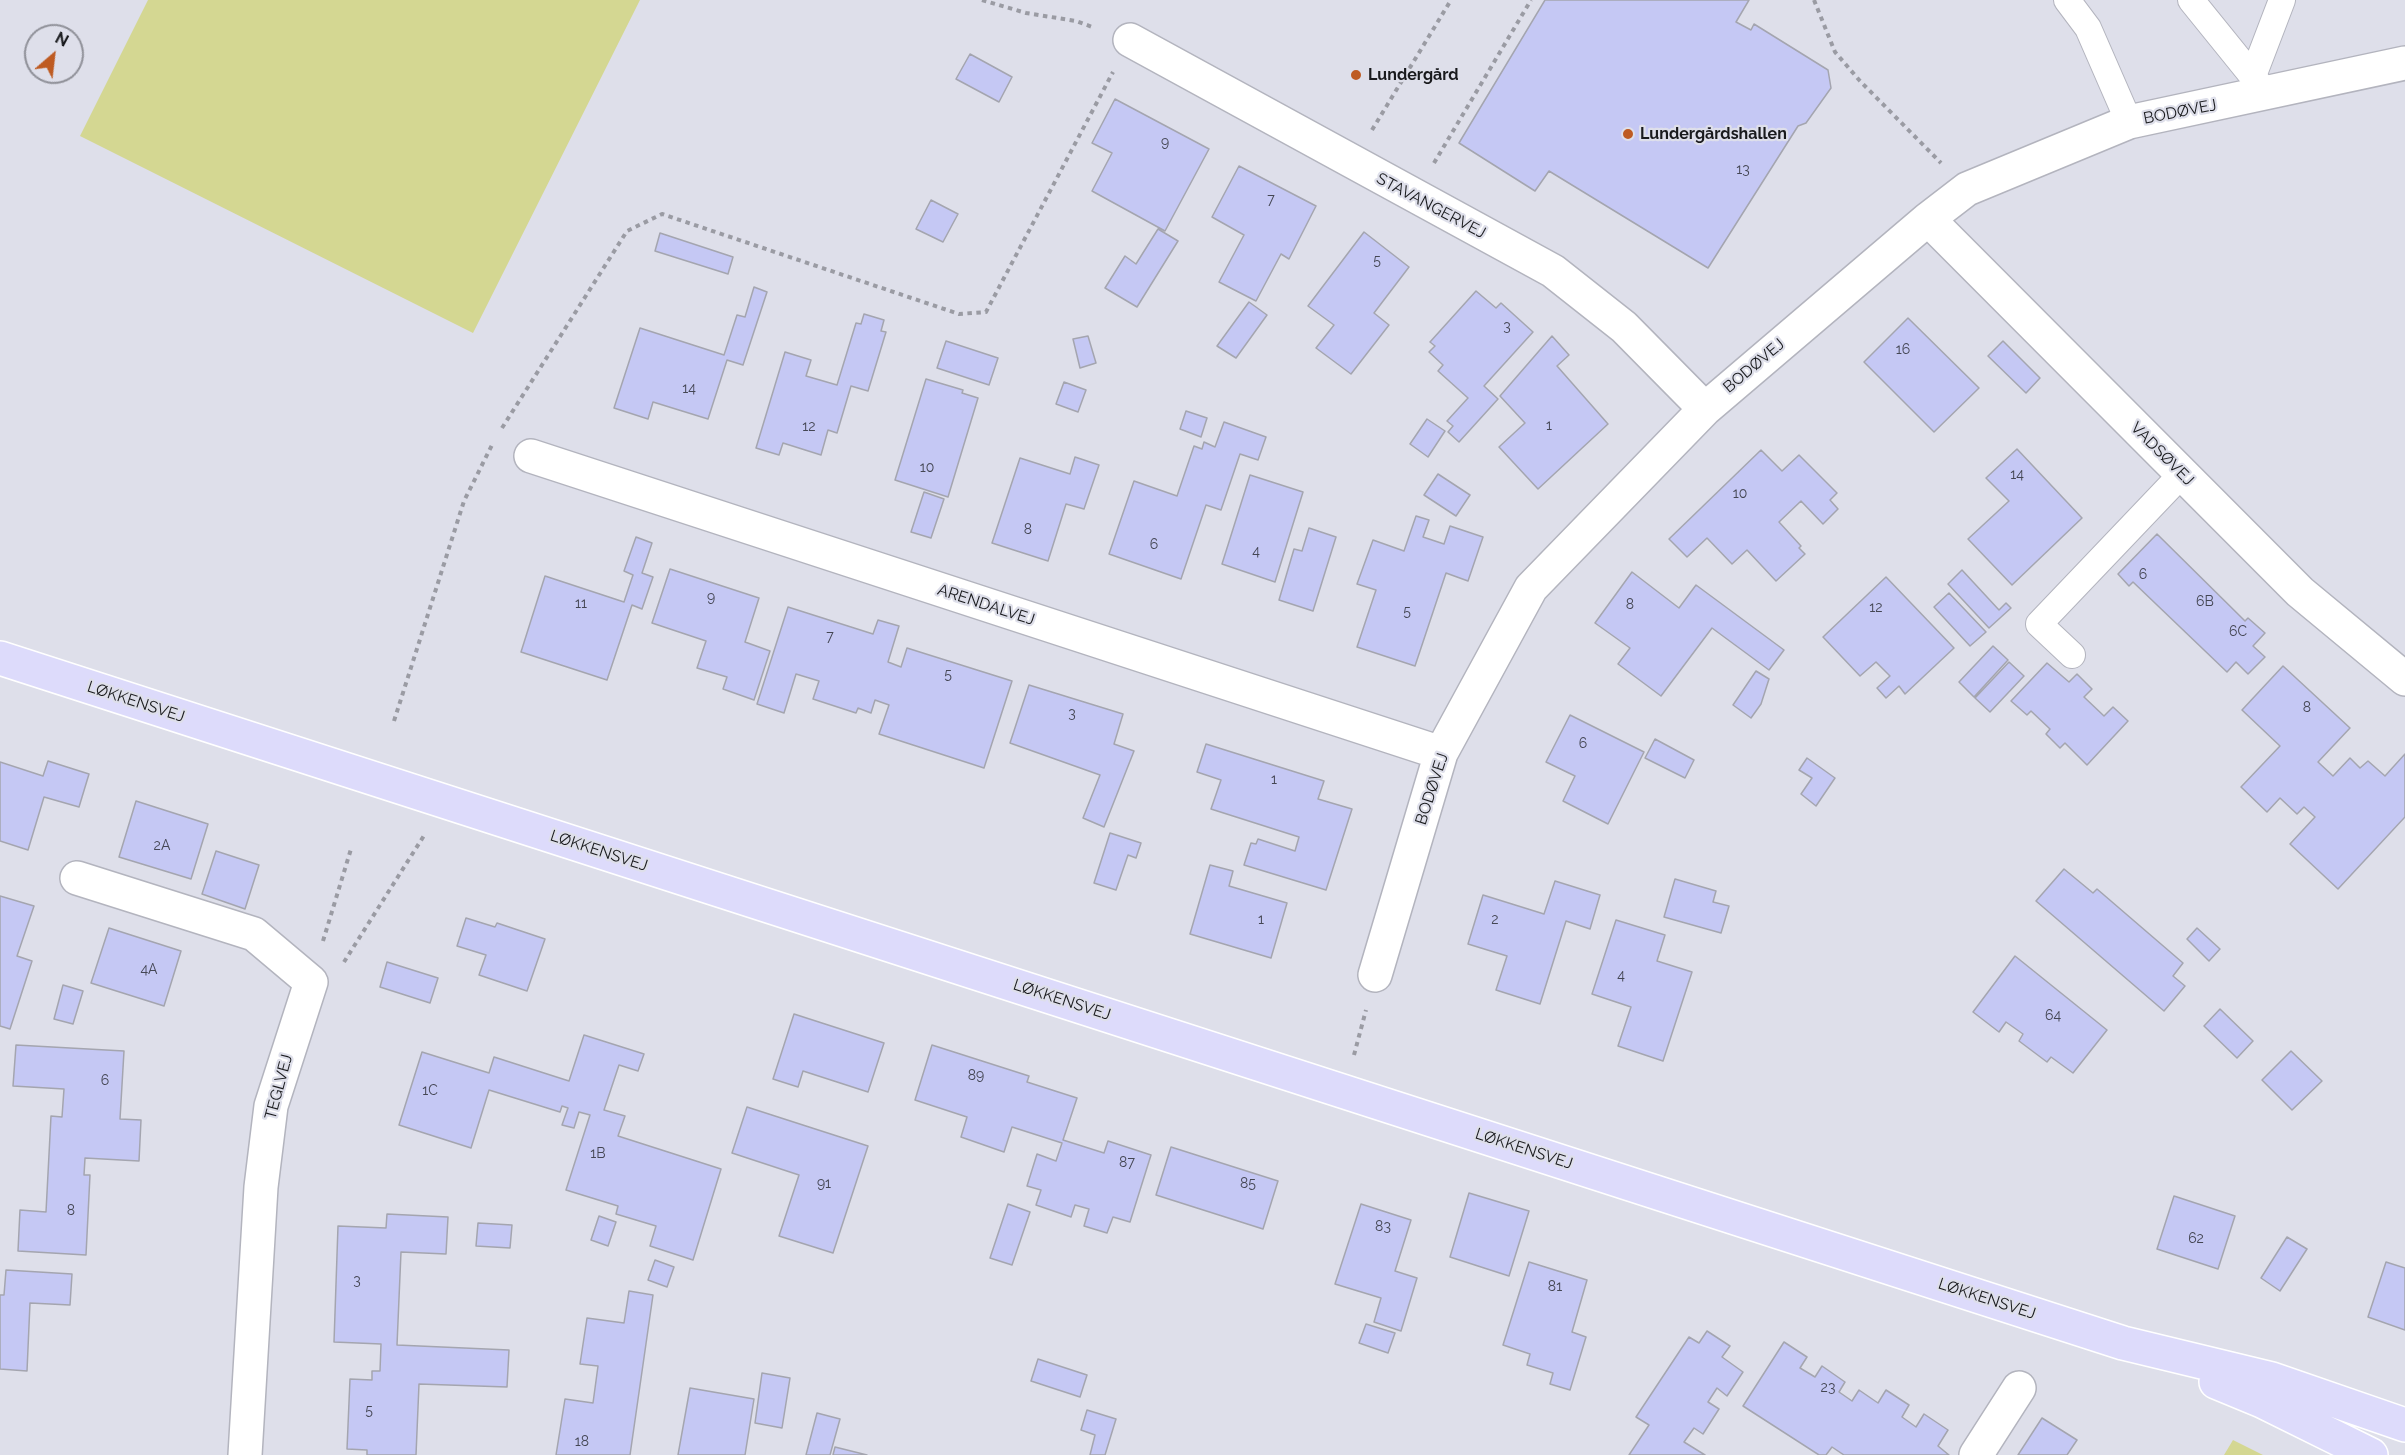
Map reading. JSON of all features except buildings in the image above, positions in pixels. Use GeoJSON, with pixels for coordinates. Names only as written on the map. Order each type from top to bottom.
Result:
{"type":"FeatureCollection","features":[{"type":"Feature","properties":{"kind":"main road","name":"LØKKENSVEJ"},"geometry":{"type":"LineString","coordinates":[[0,658],[2123,1343],[2272,1379],[2405,1425]]}},
{"type":"Feature","properties":{"kind":"main road","name":"LØKKENSVEJ"},"geometry":{"type":"LineString","coordinates":[[2123,1343],[2262,1401],[2371,1455]]}},
{"type":"Feature","properties":{"kind":"street","name":"STAVANGERVEJ"},"geometry":{"type":"LineString","coordinates":[[1130,40],[1553,271],[1624,327],[1704,409]]}},
{"type":"Feature","properties":{"kind":"street","name":"BODØVEJ"},"geometry":{"type":"LineString","coordinates":[[1376,975],[1441,753],[1531,588],[1704,409],[1928,219],[1967,189],[2129,122],[2260,85],[2405,63]]}},
{"type":"Feature","properties":{"kind":"street","name":"VADSØVEJ"},"geometry":{"type":"LineString","coordinates":[[1928,219],[2300,592],[2405,679]]}},
{"type":"Feature","properties":{"kind":"street","name":"ARENDALVEJ"},"geometry":{"type":"LineString","coordinates":[[531,456],[1441,753]]}},
{"type":"Feature","properties":{"kind":"street"},"geometry":{"type":"LineString","coordinates":[[76,878],[254,934],[311,982]]}},
{"type":"Feature","properties":{"kind":"street","name":"TEGLVEJ"},"geometry":{"type":"LineString","coordinates":[[245,1455],[261,1187],[271,1106],[311,982]]}},
{"type":"Feature","properties":{"kind":"street"},"geometry":{"type":"LineString","coordinates":[[1976,1455],[2019,1388]]}},
{"type":"Feature","properties":{"kind":"lane"},"geometry":{"type":"LineString","coordinates":[[2067,0],[2088,28],[2129,122]]}},
{"type":"Feature","properties":{"kind":"lane"},"geometry":{"type":"LineString","coordinates":[[2191,0],[2260,85]]}},
{"type":"Feature","properties":{"kind":"lane"},"geometry":{"type":"LineString","coordinates":[[2260,85],[2282,0]]}},
{"type":"Feature","properties":{"kind":"lane"},"geometry":{"type":"LineString","coordinates":[[2072,655],[2039,624],[2182,474]]}},
{"type":"Feature","properties":{"kind":"path"},"geometry":{"type":"LineString","coordinates":[[500,432],[627,231],[662,214],[959,314],[986,312],[1130,40],[1076,21],[1026,13],[982,0]]}},
{"type":"Feature","properties":{"kind":"path"},"geometry":{"type":"LineString","coordinates":[[1352,163],[1451,0]]}},
{"type":"Feature","properties":{"kind":"path"},"geometry":{"type":"LineString","coordinates":[[1414,197],[1531,0]]}},
{"type":"Feature","properties":{"kind":"path"},"geometry":{"type":"LineString","coordinates":[[1814,0],[1835,52],[1860,81],[1967,189]]}},
{"type":"Feature","properties":{"kind":"path"},"geometry":{"type":"LineString","coordinates":[[394,721],[464,501],[494,442]]}},
{"type":"Feature","properties":{"kind":"path"},"geometry":{"type":"LineString","coordinates":[[311,982],[341,968],[445,802]]}},
{"type":"Feature","properties":{"kind":"path"},"geometry":{"type":"LineString","coordinates":[[311,982],[351,849]]}},
{"type":"Feature","properties":{"kind":"path"},"geometry":{"type":"LineString","coordinates":[[1344,1090],[1376,975]]}},
{"type":"Feature","properties":{"kind":"green space"},"geometry":{"type":"Polygon","coordinates":[[[148,0],[640,0],[473,333],[80,136],[148,0]]]}},
{"type":"Feature","properties":{"kind":"green space"},"geometry":{"type":"Polygon","coordinates":[[[2233,1440],[2263,1455],[2224,1455],[2233,1440]]]}},
{"type":"Feature","properties":{"kind":"place","name":"Lundergård"},"geometry":{"type":"Point","coordinates":[1356,75]}},
{"type":"Feature","properties":{"kind":"place","name":"Lundergårdshallen"},"geometry":{"type":"Point","coordinates":[1628,134]}}]}
